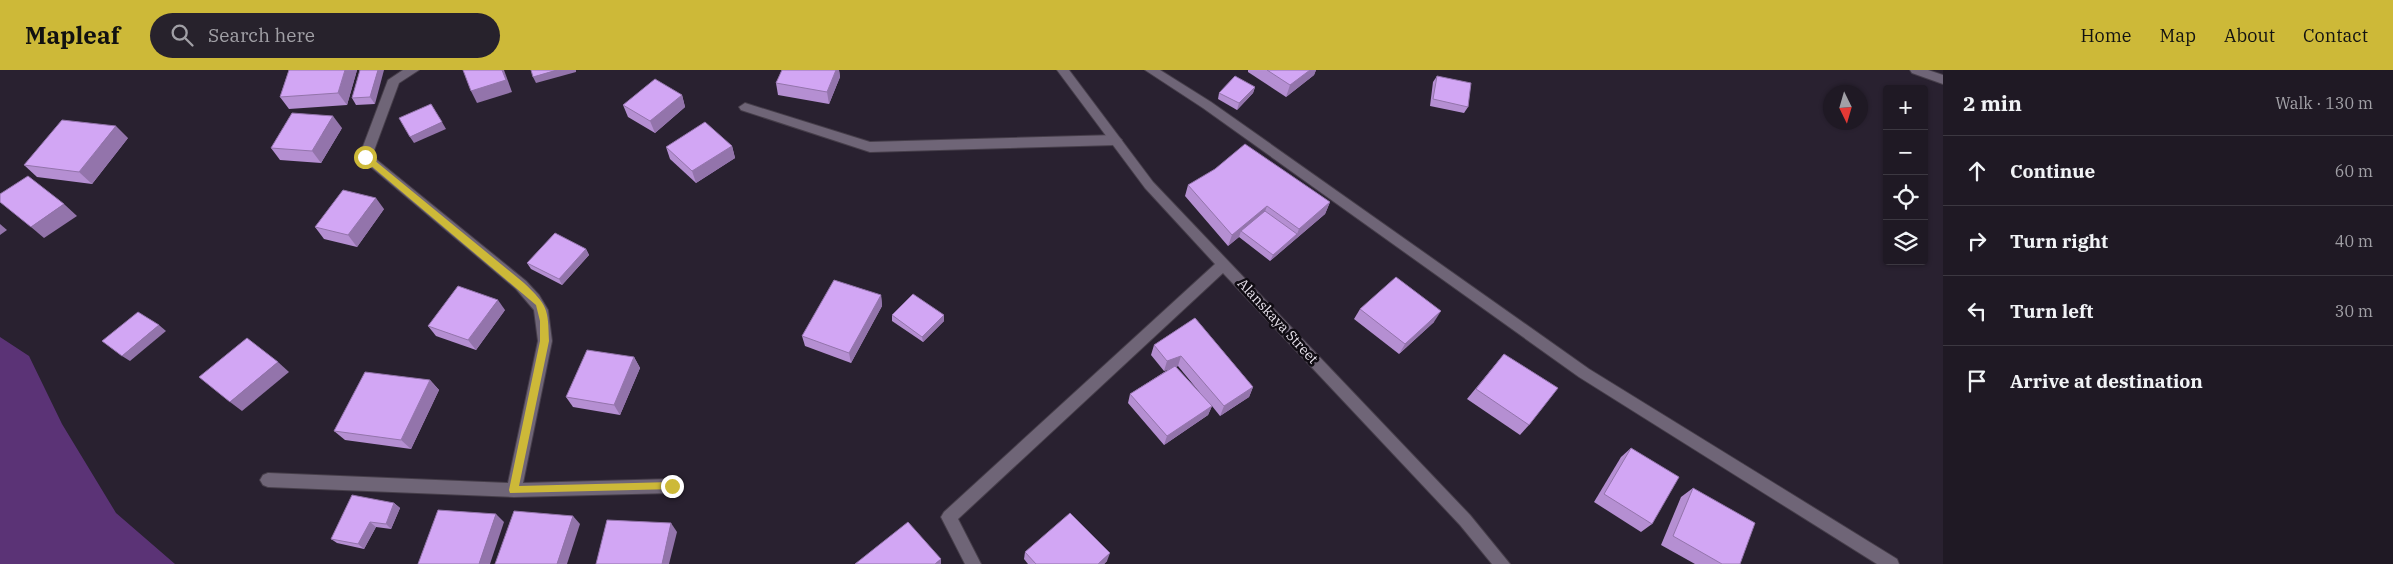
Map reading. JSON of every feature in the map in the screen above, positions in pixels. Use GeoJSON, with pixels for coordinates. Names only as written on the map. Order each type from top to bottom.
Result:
{"type":"FeatureCollection","features":[{"type":"Feature","properties":{"kind":"street"},"geometry":{"type":"LineString","coordinates":[[413,70],[394,80],[365,157],[521,285],[540,303],[544,321],[544,341],[514,490]]}},
{"type":"Feature","properties":{"kind":"street","name":"Alanskaya Street"},"geometry":{"type":"LineString","coordinates":[[1063,70],[1149,185],[1465,520],[1502,564]]}},
{"type":"Feature","properties":{"kind":"street"},"geometry":{"type":"LineString","coordinates":[[1151,70],[1207,105],[1584,373],[1891,564]]}},
{"type":"Feature","properties":{"kind":"street"},"geometry":{"type":"LineString","coordinates":[[1916,70],[1943,80]]}},
{"type":"Feature","properties":{"kind":"street"},"geometry":{"type":"LineString","coordinates":[[745,107],[870,146],[1116,140]]}},
{"type":"Feature","properties":{"kind":"street"},"geometry":{"type":"LineString","coordinates":[[973,564],[949,517],[1224,264]]}},
{"type":"Feature","properties":{"kind":"street"},"geometry":{"type":"LineString","coordinates":[[268,480],[514,490],[672,486]]}},
{"type":"Feature","properties":{"kind":"shaded area"},"geometry":{"type":"Polygon","coordinates":[[[0,337],[29,356],[62,424],[116,513],[175,564],[0,564],[0,337]]]}},
{"type":"Feature","properties":{"kind":"building"},"geometry":{"type":"Polygon","coordinates":[[[289,70],[345,70],[338,93],[280,97],[289,70]]]}},
{"type":"Feature","properties":{"kind":"building"},"geometry":{"type":"Polygon","coordinates":[[[360,70],[378,70],[370,97],[352,98],[360,70]]]}},
{"type":"Feature","properties":{"kind":"building"},"geometry":{"type":"Polygon","coordinates":[[[463,70],[502,70],[506,80],[471,91],[463,70]]]}},
{"type":"Feature","properties":{"kind":"building"},"geometry":{"type":"Polygon","coordinates":[[[531,70],[557,70],[533,77],[531,70]]]}},
{"type":"Feature","properties":{"kind":"building"},"geometry":{"type":"Polygon","coordinates":[[[782,70],[836,70],[827,92],[776,83],[782,70]]]}},
{"type":"Feature","properties":{"kind":"building"},"geometry":{"type":"Polygon","coordinates":[[[1267,70],[1310,70],[1290,85],[1267,70]]]}},
{"type":"Feature","properties":{"kind":"building"},"geometry":{"type":"Polygon","coordinates":[[[1235,76],[1255,87],[1239,103],[1219,93],[1235,76]]]}},
{"type":"Feature","properties":{"kind":"building"},"geometry":{"type":"Polygon","coordinates":[[[1437,76],[1471,83],[1468,107],[1433,99],[1437,76]]]}},
{"type":"Feature","properties":{"kind":"building"},"geometry":{"type":"Polygon","coordinates":[[[655,79],[682,95],[650,121],[623,105],[655,79]]]}},
{"type":"Feature","properties":{"kind":"building"},"geometry":{"type":"Polygon","coordinates":[[[431,104],[442,122],[410,137],[399,118],[431,104]]]}},
{"type":"Feature","properties":{"kind":"building"},"geometry":{"type":"Polygon","coordinates":[[[292,113],[333,116],[312,151],[271,148],[292,113]]]}},
{"type":"Feature","properties":{"kind":"building"},"geometry":{"type":"Polygon","coordinates":[[[62,120],[116,126],[79,172],[24,165],[62,120]]]}},
{"type":"Feature","properties":{"kind":"building"},"geometry":{"type":"Polygon","coordinates":[[[705,122],[732,146],[692,171],[666,147],[705,122]]]}},
{"type":"Feature","properties":{"kind":"building"},"geometry":{"type":"Polygon","coordinates":[[[1245,144],[1330,202],[1299,229],[1267,206],[1232,235],[1188,185],[1215,169],[1245,144]]]}},
{"type":"Feature","properties":{"kind":"building"},"geometry":{"type":"Polygon","coordinates":[[[28,176],[64,204],[31,227],[0,202],[0,194],[28,176]]]}},
{"type":"Feature","properties":{"kind":"building"},"geometry":{"type":"Polygon","coordinates":[[[343,190],[376,198],[348,235],[315,227],[343,190]]]}},
{"type":"Feature","properties":{"kind":"building"},"geometry":{"type":"Polygon","coordinates":[[[1265,211],[1297,234],[1273,255],[1241,231],[1265,211]]]}},
{"type":"Feature","properties":{"kind":"building"},"geometry":{"type":"Polygon","coordinates":[[[555,233],[586,249],[559,279],[527,263],[555,233]]]}},
{"type":"Feature","properties":{"kind":"building"},"geometry":{"type":"Polygon","coordinates":[[[1396,277],[1441,311],[1405,344],[1360,309],[1396,277]]]}},
{"type":"Feature","properties":{"kind":"building"},"geometry":{"type":"Polygon","coordinates":[[[834,280],[881,295],[849,353],[802,336],[834,280]]]}},
{"type":"Feature","properties":{"kind":"building"},"geometry":{"type":"Polygon","coordinates":[[[458,286],[498,300],[468,340],[428,326],[458,286]]]}},
{"type":"Feature","properties":{"kind":"building"},"geometry":{"type":"Polygon","coordinates":[[[913,294],[944,315],[922,337],[892,315],[913,294]]]}},
{"type":"Feature","properties":{"kind":"building"},"geometry":{"type":"Polygon","coordinates":[[[138,312],[159,325],[122,356],[102,341],[138,312]]]}},
{"type":"Feature","properties":{"kind":"building"},"geometry":{"type":"Polygon","coordinates":[[[1195,318],[1253,387],[1224,406],[1181,356],[1167,361],[1154,345],[1195,318]]]}},
{"type":"Feature","properties":{"kind":"building"},"geometry":{"type":"Polygon","coordinates":[[[247,338],[278,362],[230,402],[199,377],[247,338]]]}},
{"type":"Feature","properties":{"kind":"building"},"geometry":{"type":"Polygon","coordinates":[[[587,350],[634,357],[614,405],[566,397],[587,350]]]}},
{"type":"Feature","properties":{"kind":"building"},"geometry":{"type":"Polygon","coordinates":[[[1504,354],[1558,388],[1529,425],[1476,389],[1504,354]]]}},
{"type":"Feature","properties":{"kind":"building"},"geometry":{"type":"Polygon","coordinates":[[[1175,366],[1212,406],[1167,436],[1130,394],[1175,366]]]}},
{"type":"Feature","properties":{"kind":"building"},"geometry":{"type":"Polygon","coordinates":[[[365,372],[430,380],[401,440],[334,431],[365,372]]]}},
{"type":"Feature","properties":{"kind":"building"},"geometry":{"type":"Polygon","coordinates":[[[1631,448],[1679,477],[1652,524],[1604,494],[1631,448]]]}},
{"type":"Feature","properties":{"kind":"building"},"geometry":{"type":"Polygon","coordinates":[[[1693,488],[1755,523],[1740,564],[1722,564],[1673,536],[1693,488]]]}},
{"type":"Feature","properties":{"kind":"building"},"geometry":{"type":"Polygon","coordinates":[[[352,495],[394,503],[386,524],[370,522],[358,544],[331,539],[352,495]]]}},
{"type":"Feature","properties":{"kind":"building"},"geometry":{"type":"Polygon","coordinates":[[[438,510],[496,514],[479,564],[418,564],[438,510]]]}},
{"type":"Feature","properties":{"kind":"building"},"geometry":{"type":"Polygon","coordinates":[[[514,511],[573,516],[557,564],[495,564],[514,511]]]}},
{"type":"Feature","properties":{"kind":"building"},"geometry":{"type":"Polygon","coordinates":[[[1070,513],[1110,553],[1098,564],[1036,564],[1025,552],[1070,513]]]}},
{"type":"Feature","properties":{"kind":"building"},"geometry":{"type":"Polygon","coordinates":[[[607,520],[671,523],[662,564],[596,564],[607,520]]]}},
{"type":"Feature","properties":{"kind":"building"},"geometry":{"type":"Polygon","coordinates":[[[908,522],[941,559],[935,564],[855,564],[908,522]]]}},
{"type":"Feature","properties":{"kind":"route"},"geometry":{"type":"LineString","coordinates":[[365,157],[521,285],[540,303],[544,321],[544,341],[514,490],[672,486]]}}]}
